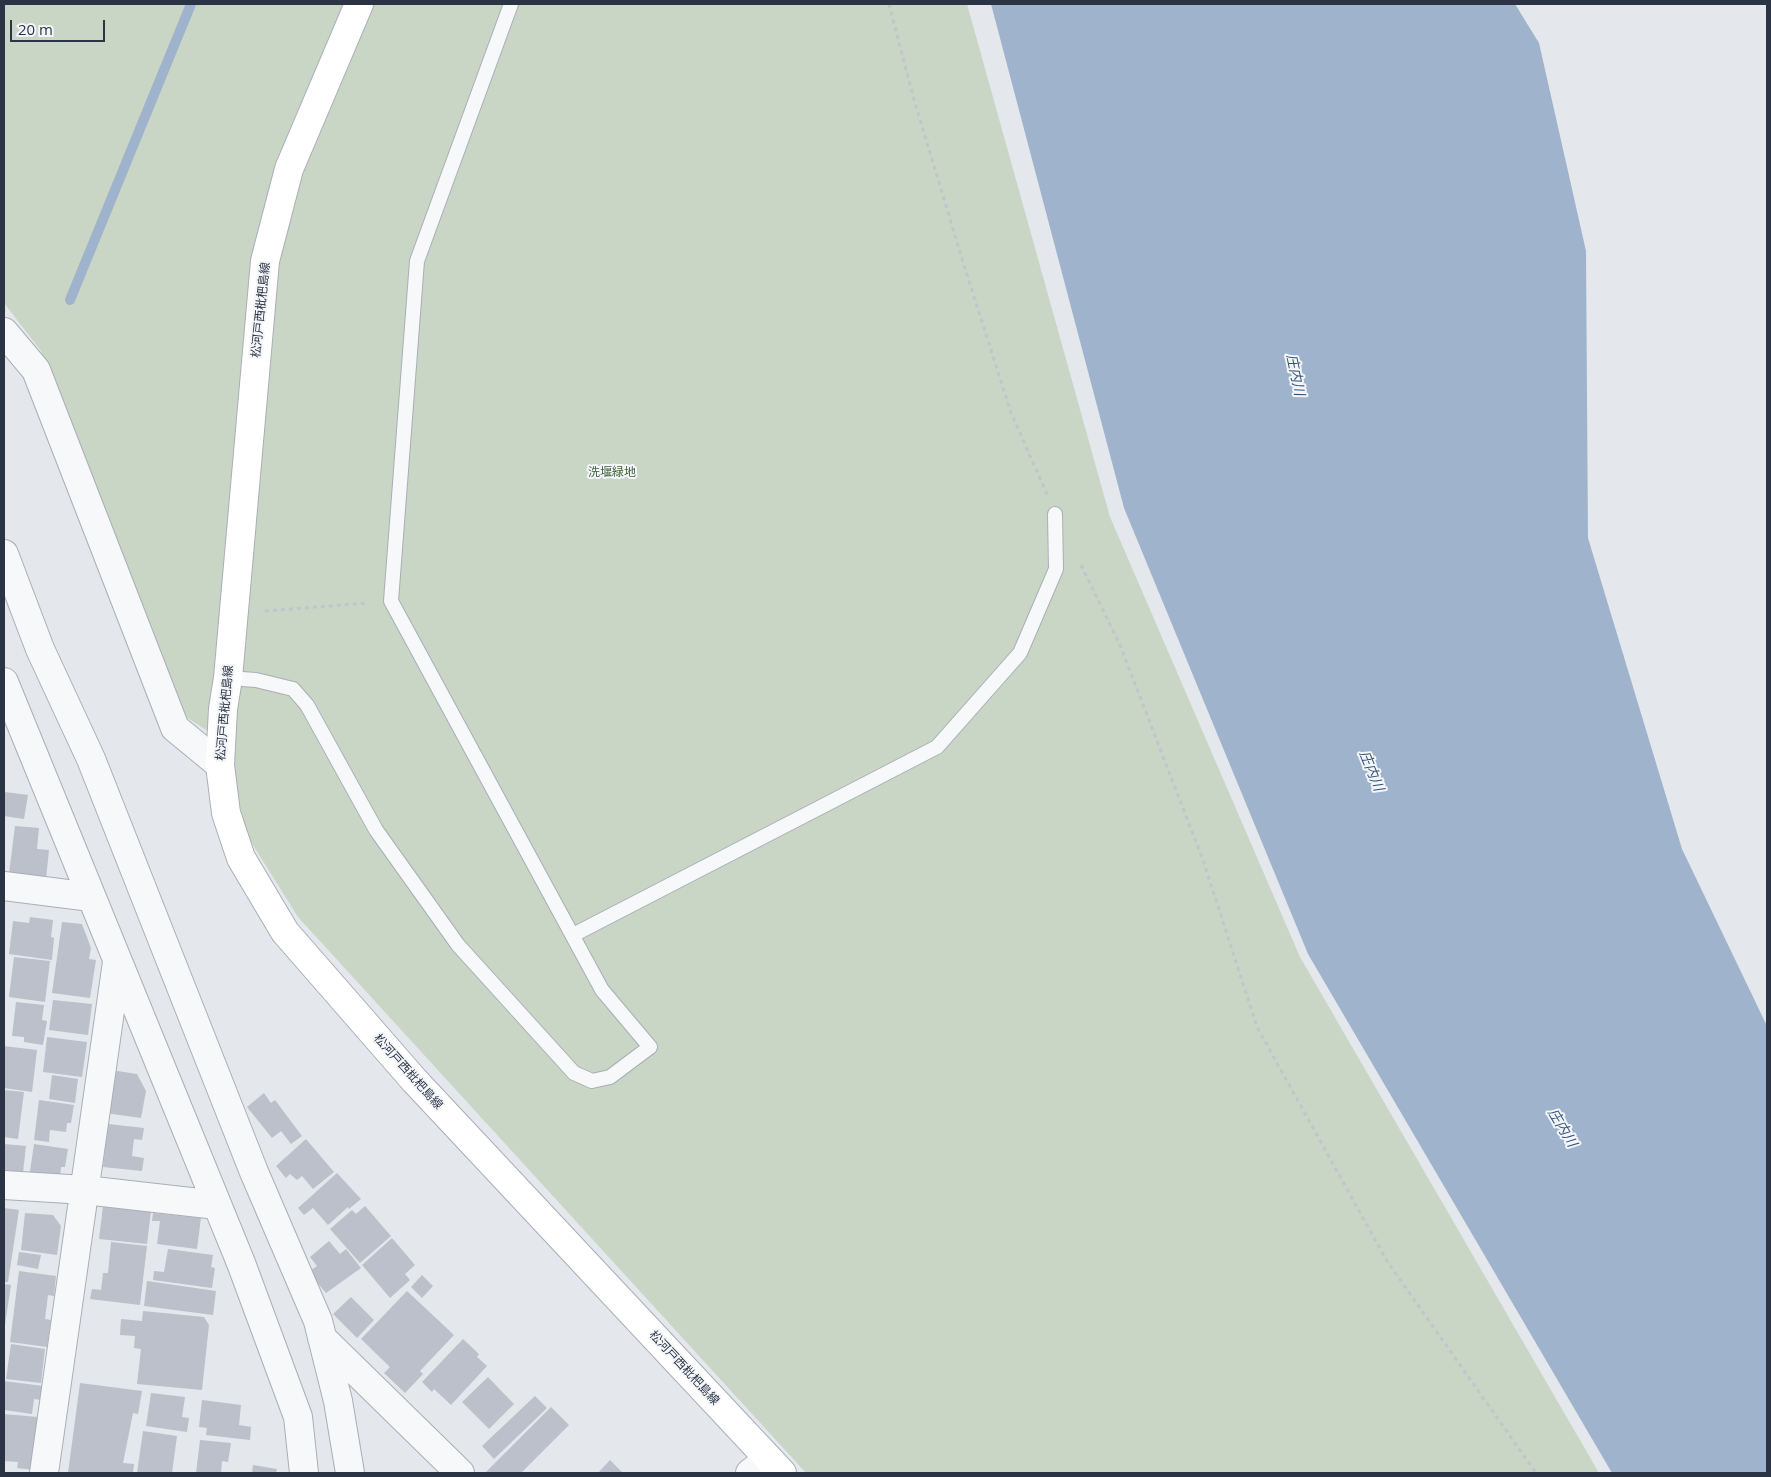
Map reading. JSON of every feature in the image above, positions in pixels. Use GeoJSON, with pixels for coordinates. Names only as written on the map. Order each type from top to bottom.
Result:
{"type":"FeatureCollection","features":[{"type":"Feature","properties":{"kind":"main road","name":"松河戸西枇杷島線"},"geometry":{"type":"LineString","coordinates":[[359,4],[289,169],[265,261],[228,678],[223,709],[220,765],[226,813],[242,858],[285,932],[414,1080],[766,1468]]}},
{"type":"Feature","properties":{"kind":"street"},"geometry":{"type":"LineString","coordinates":[[4,332],[36,370],[175,728],[220,765]]}},
{"type":"Feature","properties":{"kind":"street"},"geometry":{"type":"LineString","coordinates":[[4,554],[40,649],[91,760],[251,1163],[318,1321],[338,1401],[350,1473]]}},
{"type":"Feature","properties":{"kind":"street"},"geometry":{"type":"LineString","coordinates":[[4,682],[218,1205],[298,1417],[304,1473]]}},
{"type":"Feature","properties":{"kind":"street"},"geometry":{"type":"LineString","coordinates":[[4,886],[91,897]]}},
{"type":"Feature","properties":{"kind":"street"},"geometry":{"type":"LineString","coordinates":[[44,1473],[118,962]]}},
{"type":"Feature","properties":{"kind":"street"},"geometry":{"type":"LineString","coordinates":[[4,1186],[84,1190],[218,1205]]}},
{"type":"Feature","properties":{"kind":"street"},"geometry":{"type":"LineString","coordinates":[[322,1338],[460,1473]]}},
{"type":"Feature","properties":{"kind":"lane"},"geometry":{"type":"LineString","coordinates":[[228,678],[256,680],[293,688],[307,705],[376,830],[458,945],[574,1073],[592,1080],[610,1077],[650,1046],[602,990],[391,601],[416,261],[512,4]]}},
{"type":"Feature","properties":{"kind":"lane"},"geometry":{"type":"LineString","coordinates":[[573,935],[937,747],[1020,653],[1056,569],[1055,514]]}},
{"type":"Feature","properties":{"kind":"path"},"geometry":{"type":"LineString","coordinates":[[889,4],[913,96],[956,241],[1011,413],[1055,514]]}},
{"type":"Feature","properties":{"kind":"path"},"geometry":{"type":"LineString","coordinates":[[1077,557],[1120,644],[1203,860],[1257,1027],[1387,1260],[1536,1473]]}},
{"type":"Feature","properties":{"kind":"path"},"geometry":{"type":"LineString","coordinates":[[234,613],[391,601]]}},
{"type":"Feature","properties":{"kind":"green space","name":"洗堰緑地"},"geometry":{"type":"Polygon","coordinates":[[[4,4],[967,4],[1110,517],[1300,957],[1599,1473],[806,1473],[298,917],[243,829],[234,786],[232,747],[180,713],[41,351],[4,303],[4,4]]]}},
{"type":"Feature","properties":{"kind":"water","name":"庄内川"},"geometry":{"type":"Polygon","coordinates":[[[991,4],[1515,4],[1539,43],[1586,251],[1588,538],[1682,849],[1767,1026],[1767,1473],[1612,1473],[1308,954],[1124,508],[991,4]]]}},
{"type":"Feature","properties":{"kind":"building"},"geometry":{"type":"Polygon","coordinates":[[[5,792],[28,795],[24,819],[4,816],[5,792]]]}},
{"type":"Feature","properties":{"kind":"building"},"geometry":{"type":"Polygon","coordinates":[[[15,826],[39,828],[37,849],[49,850],[46,879],[9,874],[15,826]]]}},
{"type":"Feature","properties":{"kind":"building"},"geometry":{"type":"Polygon","coordinates":[[[30,917],[53,920],[51,937],[54,938],[52,960],[9,954],[13,921],[29,923],[30,917]]]}},
{"type":"Feature","properties":{"kind":"building"},"geometry":{"type":"Polygon","coordinates":[[[62,922],[82,924],[91,948],[89,959],[96,960],[90,998],[52,993],[62,922]]]}},
{"type":"Feature","properties":{"kind":"building"},"geometry":{"type":"Polygon","coordinates":[[[14,957],[50,961],[45,1002],[9,997],[14,957]]]}},
{"type":"Feature","properties":{"kind":"building"},"geometry":{"type":"Polygon","coordinates":[[[53,1000],[92,1004],[88,1035],[49,1030],[53,1000]]]}},
{"type":"Feature","properties":{"kind":"building"},"geometry":{"type":"Polygon","coordinates":[[[16,1002],[44,1005],[42,1020],[47,1021],[43,1045],[24,1042],[24,1037],[12,1036],[16,1002]]]}},
{"type":"Feature","properties":{"kind":"building"},"geometry":{"type":"Polygon","coordinates":[[[47,1037],[87,1042],[82,1077],[43,1072],[47,1037]]]}},
{"type":"Feature","properties":{"kind":"building"},"geometry":{"type":"Polygon","coordinates":[[[4,1046],[37,1050],[32,1092],[4,1088],[4,1046]]]}},
{"type":"Feature","properties":{"kind":"building"},"geometry":{"type":"Polygon","coordinates":[[[111,1070],[137,1074],[146,1091],[141,1118],[105,1113],[111,1070]]]}},
{"type":"Feature","properties":{"kind":"building"},"geometry":{"type":"Polygon","coordinates":[[[52,1075],[78,1079],[75,1103],[49,1099],[52,1075]]]}},
{"type":"Feature","properties":{"kind":"building"},"geometry":{"type":"Polygon","coordinates":[[[4,1090],[24,1092],[18,1139],[4,1137],[4,1090]]]}},
{"type":"Feature","properties":{"kind":"building"},"geometry":{"type":"Polygon","coordinates":[[[264,1093],[271,1103],[275,1100],[302,1136],[291,1144],[281,1131],[272,1138],[247,1107],[264,1093]]]}},
{"type":"Feature","properties":{"kind":"building"},"geometry":{"type":"Polygon","coordinates":[[[39,1100],[74,1105],[71,1123],[67,1123],[66,1132],[50,1130],[49,1142],[34,1140],[39,1100]]]}},
{"type":"Feature","properties":{"kind":"building"},"geometry":{"type":"Polygon","coordinates":[[[108,1124],[144,1128],[142,1140],[134,1139],[132,1156],[144,1158],[142,1171],[103,1167],[108,1124]]]}},
{"type":"Feature","properties":{"kind":"building"},"geometry":{"type":"Polygon","coordinates":[[[306,1139],[334,1172],[313,1189],[302,1176],[297,1180],[290,1174],[286,1178],[276,1166],[306,1139]]]}},
{"type":"Feature","properties":{"kind":"building"},"geometry":{"type":"Polygon","coordinates":[[[4,1144],[26,1146],[22,1181],[4,1174],[4,1144]]]}},
{"type":"Feature","properties":{"kind":"building"},"geometry":{"type":"Polygon","coordinates":[[[34,1144],[68,1149],[65,1167],[61,1167],[60,1177],[28,1185],[34,1144]]]}},
{"type":"Feature","properties":{"kind":"building"},"geometry":{"type":"Polygon","coordinates":[[[337,1173],[361,1199],[349,1209],[348,1207],[328,1225],[313,1208],[304,1215],[298,1208],[337,1173]]]}},
{"type":"Feature","properties":{"kind":"building"},"geometry":{"type":"Polygon","coordinates":[[[103,1206],[151,1211],[147,1244],[99,1239],[103,1206]]]}},
{"type":"Feature","properties":{"kind":"building"},"geometry":{"type":"Polygon","coordinates":[[[365,1206],[391,1236],[360,1263],[330,1229],[352,1210],[356,1214],[365,1206]]]}},
{"type":"Feature","properties":{"kind":"building"},"geometry":{"type":"Polygon","coordinates":[[[4,1208],[19,1210],[8,1282],[4,1282],[4,1208]]]}},
{"type":"Feature","properties":{"kind":"building"},"geometry":{"type":"Polygon","coordinates":[[[25,1213],[53,1215],[61,1226],[57,1255],[21,1250],[25,1213]]]}},
{"type":"Feature","properties":{"kind":"building"},"geometry":{"type":"Polygon","coordinates":[[[153,1213],[201,1218],[197,1249],[157,1244],[160,1221],[152,1221],[153,1213]]]}},
{"type":"Feature","properties":{"kind":"building"},"geometry":{"type":"Polygon","coordinates":[[[392,1238],[415,1265],[405,1274],[410,1280],[390,1298],[362,1265],[392,1238]]]}},
{"type":"Feature","properties":{"kind":"building"},"geometry":{"type":"Polygon","coordinates":[[[329,1241],[340,1254],[346,1249],[361,1268],[326,1293],[308,1272],[317,1266],[310,1257],[329,1241]]]}},
{"type":"Feature","properties":{"kind":"building"},"geometry":{"type":"Polygon","coordinates":[[[111,1242],[147,1246],[140,1305],[90,1299],[92,1289],[101,1290],[103,1273],[108,1273],[111,1242]]]}},
{"type":"Feature","properties":{"kind":"building"},"geometry":{"type":"Polygon","coordinates":[[[168,1249],[213,1255],[211,1267],[215,1268],[212,1288],[153,1280],[154,1271],[164,1272],[168,1249]]]}},
{"type":"Feature","properties":{"kind":"building"},"geometry":{"type":"Polygon","coordinates":[[[19,1252],[41,1255],[38,1269],[17,1265],[19,1252]]]}},
{"type":"Feature","properties":{"kind":"building"},"geometry":{"type":"Polygon","coordinates":[[[19,1271],[56,1276],[54,1296],[48,1295],[45,1319],[51,1320],[47,1347],[10,1342],[19,1271]]]}},
{"type":"Feature","properties":{"kind":"building"},"geometry":{"type":"Polygon","coordinates":[[[422,1275],[433,1286],[422,1298],[411,1287],[422,1275]]]}},
{"type":"Feature","properties":{"kind":"building"},"geometry":{"type":"Polygon","coordinates":[[[147,1281],[216,1291],[213,1315],[144,1306],[147,1281]]]}},
{"type":"Feature","properties":{"kind":"building"},"geometry":{"type":"Polygon","coordinates":[[[4,1284],[11,1285],[5,1325],[4,1325],[4,1284]]]}},
{"type":"Feature","properties":{"kind":"building"},"geometry":{"type":"Polygon","coordinates":[[[407,1291],[454,1335],[420,1371],[423,1374],[405,1393],[384,1373],[390,1367],[361,1339],[407,1291]]]}},
{"type":"Feature","properties":{"kind":"building"},"geometry":{"type":"Polygon","coordinates":[[[351,1297],[374,1320],[357,1338],[333,1314],[351,1297]]]}},
{"type":"Feature","properties":{"kind":"building"},"geometry":{"type":"Polygon","coordinates":[[[143,1311],[204,1317],[209,1325],[202,1390],[137,1384],[141,1349],[134,1348],[135,1336],[120,1335],[121,1319],[142,1321],[143,1311]]]}},
{"type":"Feature","properties":{"kind":"building"},"geometry":{"type":"Polygon","coordinates":[[[463,1339],[479,1354],[477,1357],[487,1366],[451,1405],[434,1389],[432,1392],[422,1382],[463,1339]]]}},
{"type":"Feature","properties":{"kind":"building"},"geometry":{"type":"Polygon","coordinates":[[[11,1344],[45,1349],[41,1383],[6,1379],[11,1344]]]}},
{"type":"Feature","properties":{"kind":"building"},"geometry":{"type":"Polygon","coordinates":[[[488,1377],[514,1404],[489,1429],[462,1402],[488,1377]]]}},
{"type":"Feature","properties":{"kind":"building"},"geometry":{"type":"Polygon","coordinates":[[[4,1381],[43,1386],[42,1400],[34,1399],[32,1414],[4,1410],[4,1381]]]}},
{"type":"Feature","properties":{"kind":"building"},"geometry":{"type":"Polygon","coordinates":[[[80,1383],[142,1391],[138,1414],[133,1413],[123,1463],[134,1464],[133,1473],[68,1473],[80,1383]]]}},
{"type":"Feature","properties":{"kind":"building"},"geometry":{"type":"Polygon","coordinates":[[[151,1393],[185,1397],[182,1417],[189,1418],[187,1432],[146,1426],[151,1393]]]}},
{"type":"Feature","properties":{"kind":"building"},"geometry":{"type":"Polygon","coordinates":[[[535,1396],[547,1408],[494,1459],[482,1446],[535,1396]]]}},
{"type":"Feature","properties":{"kind":"building"},"geometry":{"type":"Polygon","coordinates":[[[202,1400],[241,1405],[239,1425],[251,1427],[250,1440],[206,1435],[207,1428],[199,1427],[202,1400]]]}},
{"type":"Feature","properties":{"kind":"building"},"geometry":{"type":"Polygon","coordinates":[[[551,1407],[569,1425],[521,1473],[485,1473],[551,1407]]]}},
{"type":"Feature","properties":{"kind":"building"},"geometry":{"type":"Polygon","coordinates":[[[4,1414],[38,1417],[33,1470],[17,1468],[18,1462],[4,1461],[4,1414]]]}},
{"type":"Feature","properties":{"kind":"building"},"geometry":{"type":"Polygon","coordinates":[[[143,1431],[177,1436],[172,1473],[137,1473],[143,1431]]]}},
{"type":"Feature","properties":{"kind":"building"},"geometry":{"type":"Polygon","coordinates":[[[200,1440],[231,1443],[228,1462],[222,1461],[221,1473],[196,1473],[200,1440]]]}},
{"type":"Feature","properties":{"kind":"building"},"geometry":{"type":"Polygon","coordinates":[[[610,1460],[623,1473],[598,1473],[610,1460]]]}},
{"type":"Feature","properties":{"kind":"building"},"geometry":{"type":"Polygon","coordinates":[[[253,1465],[277,1469],[276,1473],[252,1473],[253,1465]]]}},
{"type":"Feature","properties":{"kind":"waterway"},"geometry":{"type":"LineString","coordinates":[[70,300],[191,4]]}}]}
